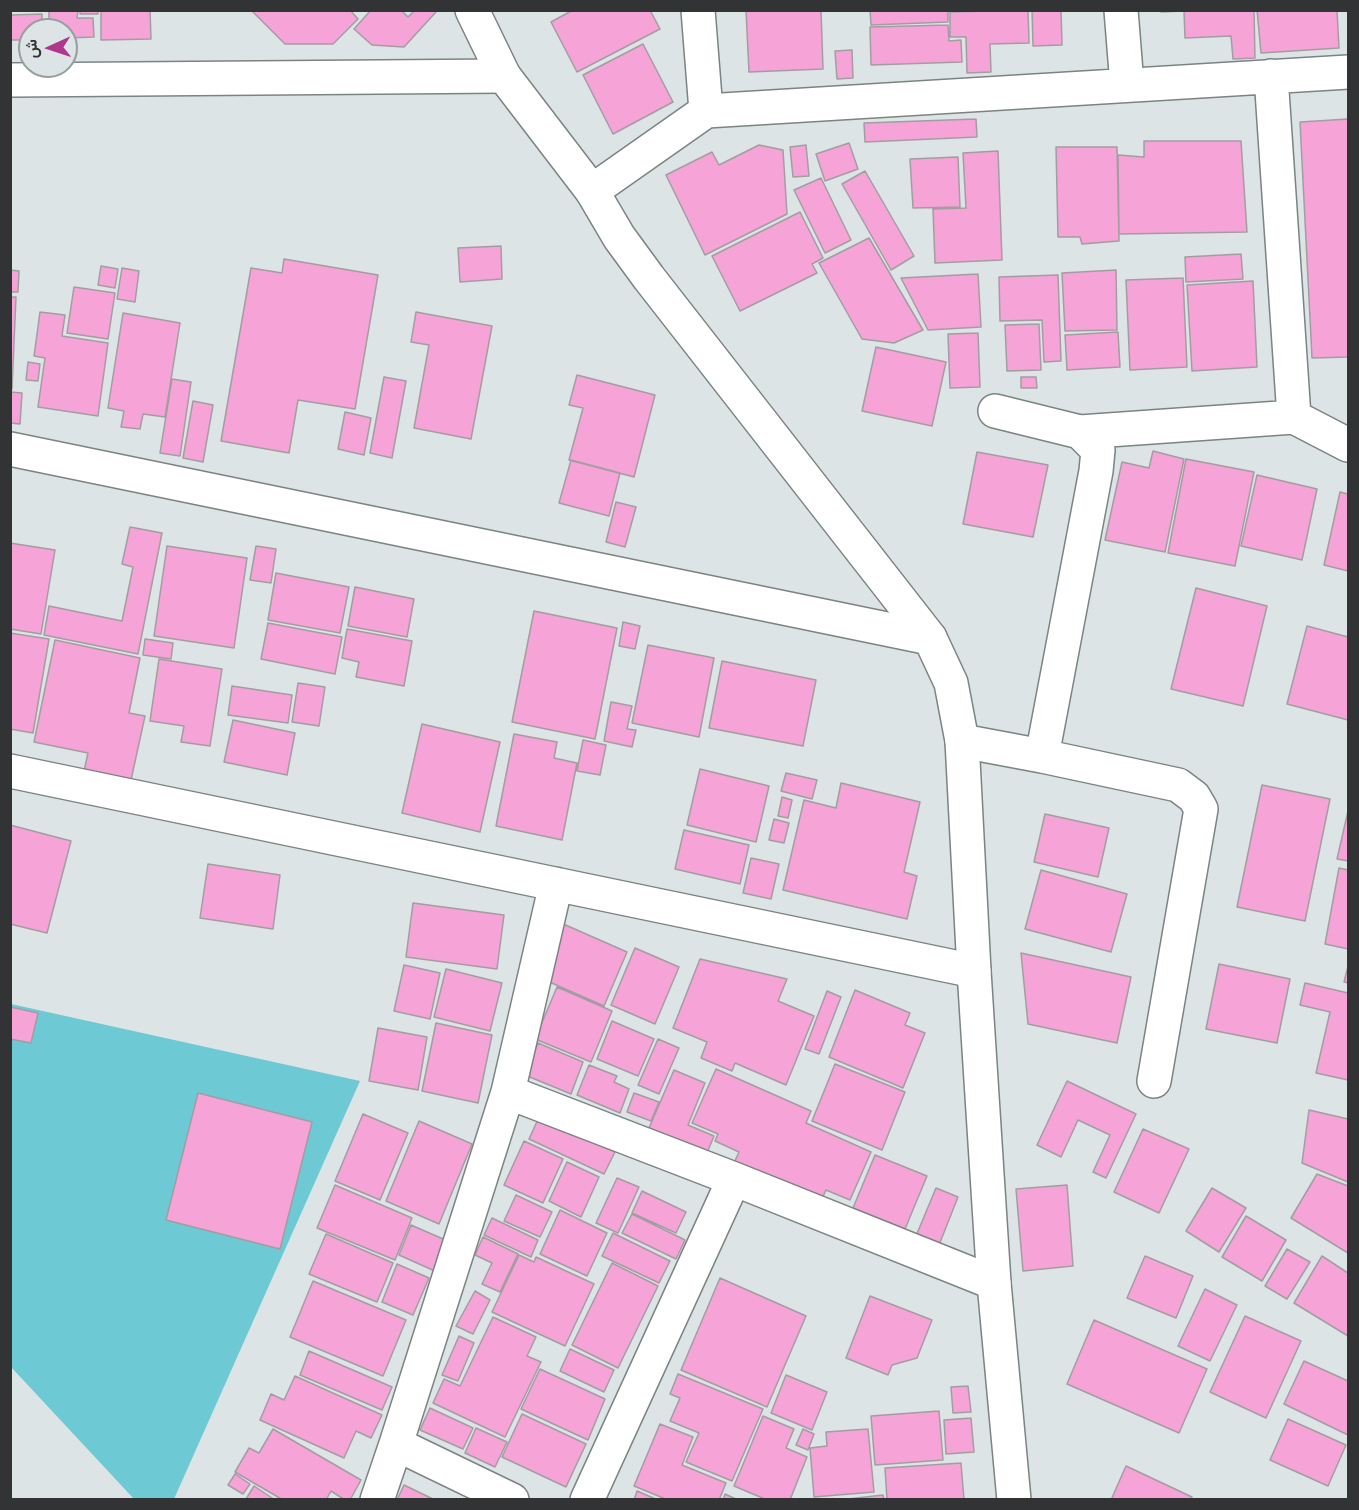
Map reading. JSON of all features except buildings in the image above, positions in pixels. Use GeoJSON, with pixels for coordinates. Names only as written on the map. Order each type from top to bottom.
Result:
{"type":"FeatureCollection","features":[{"type":"Feature","properties":{"kind":"street"},"geometry":{"type":"LineString","coordinates":[[472,10],[504,76],[592,191],[619,237],[649,278],[930,638],[951,683],[962,741],[994,1283],[1014,1500]]}},
{"type":"Feature","properties":{"kind":"street"},"geometry":{"type":"LineString","coordinates":[[698,10],[706,111]]}},
{"type":"Feature","properties":{"kind":"street"},"geometry":{"type":"LineString","coordinates":[[1121,10],[1127,85]]}},
{"type":"Feature","properties":{"kind":"street"},"geometry":{"type":"LineString","coordinates":[[592,191],[706,111],[1348,72]]}},
{"type":"Feature","properties":{"kind":"street"},"geometry":{"type":"LineString","coordinates":[[10,80],[504,76]]}},
{"type":"Feature","properties":{"kind":"street"},"geometry":{"type":"LineString","coordinates":[[1271,76],[1294,417]]}},
{"type":"Feature","properties":{"kind":"street"},"geometry":{"type":"LineString","coordinates":[[995,411],[1080,432],[1294,417],[1348,445]]}},
{"type":"Feature","properties":{"kind":"street"},"geometry":{"type":"LineString","coordinates":[[1042,756],[1096,471],[1098,450],[1080,432]]}},
{"type":"Feature","properties":{"kind":"street"},"geometry":{"type":"LineString","coordinates":[[10,450],[930,638]]}},
{"type":"Feature","properties":{"kind":"street"},"geometry":{"type":"LineString","coordinates":[[962,741],[1178,785],[1194,796],[1201,809],[1154,1081]]}},
{"type":"Feature","properties":{"kind":"street"},"geometry":{"type":"LineString","coordinates":[[10,771],[974,970]]}},
{"type":"Feature","properties":{"kind":"street"},"geometry":{"type":"LineString","coordinates":[[376,1500],[508,1092],[556,884]]}},
{"type":"Feature","properties":{"kind":"street"},"geometry":{"type":"LineString","coordinates":[[508,1092],[994,1283]]}},
{"type":"Feature","properties":{"kind":"street"},"geometry":{"type":"LineString","coordinates":[[587,1500],[734,1179]]}},
{"type":"Feature","properties":{"kind":"street"},"geometry":{"type":"LineString","coordinates":[[396,1443],[512,1500]]}},
{"type":"Feature","properties":{"kind":"shaded area"},"geometry":{"type":"Polygon","coordinates":[[[11,1004],[360,1081],[174,1499],[134,1499],[11,1367],[11,1004]]]}}]}
